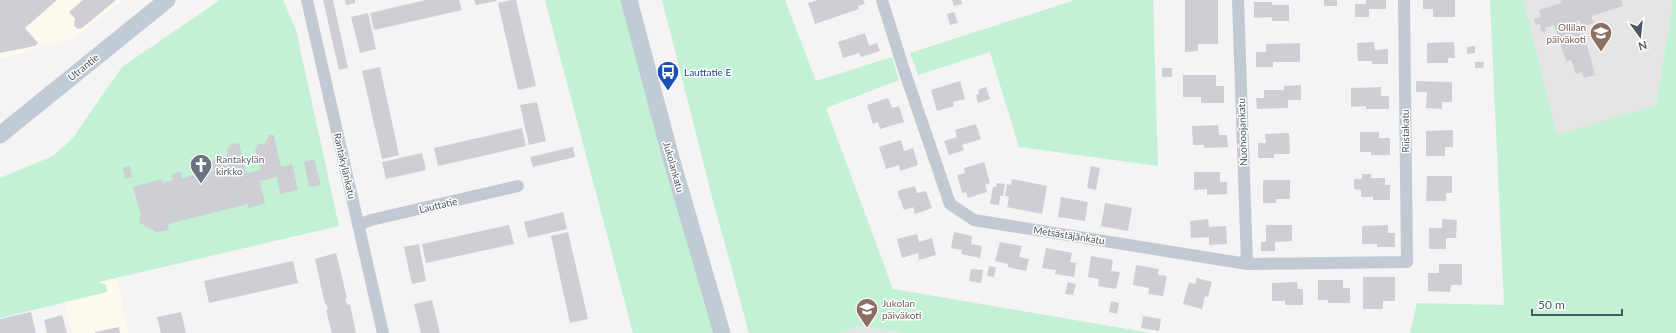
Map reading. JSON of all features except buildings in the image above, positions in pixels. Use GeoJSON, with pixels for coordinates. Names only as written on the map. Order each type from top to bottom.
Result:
{"type":"FeatureCollection","features":[{"type":"Feature","properties":{"kind":"main road","name":"Utrantie"},"geometry":{"type":"LineString","coordinates":[[0,135],[167,0]]}},
{"type":"Feature","properties":{"kind":"main road","name":"Jukolankatu"},"geometry":{"type":"LineString","coordinates":[[629,0],[671,158],[722,333]]}},
{"type":"Feature","properties":{"kind":"street","name":"Rantakylänkatu"},"geometry":{"type":"LineString","coordinates":[[307,0],[383,333]]}},
{"type":"Feature","properties":{"kind":"street","name":"Metsästäjänkatu"},"geometry":{"type":"LineString","coordinates":[[882,0],[903,67],[950,204],[974,220],[1247,264],[1407,262]]}},
{"type":"Feature","properties":{"kind":"street","name":"Nuohoojankatu"},"geometry":{"type":"LineString","coordinates":[[1238,0],[1247,264]]}},
{"type":"Feature","properties":{"kind":"street","name":"Riistakatu"},"geometry":{"type":"LineString","coordinates":[[1404,0],[1407,262]]}},
{"type":"Feature","properties":{"kind":"street","name":"Lauttatie"},"geometry":{"type":"LineString","coordinates":[[358,225],[371,220],[518,186]]}},
{"type":"Feature","properties":{"kind":"shaded area"},"geometry":{"type":"Polygon","coordinates":[[[0,0],[122,0],[76,37],[0,59],[0,0]]]}},
{"type":"Feature","properties":{"kind":"shaded area","name":"Ollilan päiväkoti"},"geometry":{"type":"Polygon","coordinates":[[[1524,0],[1673,0],[1656,105],[1557,136],[1524,0]]]}},
{"type":"Feature","properties":{"kind":"shaded area"},"geometry":{"type":"Polygon","coordinates":[[[116,278],[129,333],[72,333],[65,302],[107,292],[97,282],[116,278]]]}},
{"type":"Feature","properties":{"kind":"shaded area","name":"Jukolan päiväkoti"},"geometry":{"type":"Polygon","coordinates":[[[863,326],[903,333],[838,333],[863,326]]]}},
{"type":"Feature","properties":{"kind":"green space"},"geometry":{"type":"Polygon","coordinates":[[[220,0],[283,0],[296,30],[339,226],[99,282],[106,285],[107,292],[0,318],[0,178],[53,156],[72,139],[122,67],[220,0]]]}},
{"type":"Feature","properties":{"kind":"green space"},"geometry":{"type":"Polygon","coordinates":[[[545,0],[624,0],[718,333],[633,333],[545,0]]]}},
{"type":"Feature","properties":{"kind":"green space"},"geometry":{"type":"Polygon","coordinates":[[[662,0],[785,0],[816,81],[892,57],[899,80],[826,108],[893,289],[1151,333],[903,333],[863,326],[838,333],[749,333],[711,193],[662,0]]]}},
{"type":"Feature","properties":{"kind":"green space"},"geometry":{"type":"Polygon","coordinates":[[[1075,0],[1153,0],[1158,166],[1019,147],[990,52],[918,75],[910,53],[1075,0]]]}},
{"type":"Feature","properties":{"kind":"green space"},"geometry":{"type":"Polygon","coordinates":[[[1490,0],[1524,0],[1557,135],[1656,105],[1673,0],[1676,0],[1676,333],[1410,333],[1417,303],[1504,305],[1490,0]]]}},
{"type":"Feature","properties":{"kind":"place","name":"Ollilan päiväkoti"},"geometry":{"type":"Point","coordinates":[1601,52]}},
{"type":"Feature","properties":{"kind":"place","name":"Lauttatie E"},"geometry":{"type":"Point","coordinates":[668,92]}},
{"type":"Feature","properties":{"kind":"place","name":"Rantakylän kirkko"},"geometry":{"type":"Point","coordinates":[201,184]}},
{"type":"Feature","properties":{"kind":"place","name":"Jukolan päiväkoti"},"geometry":{"type":"Point","coordinates":[867,328]}}]}
